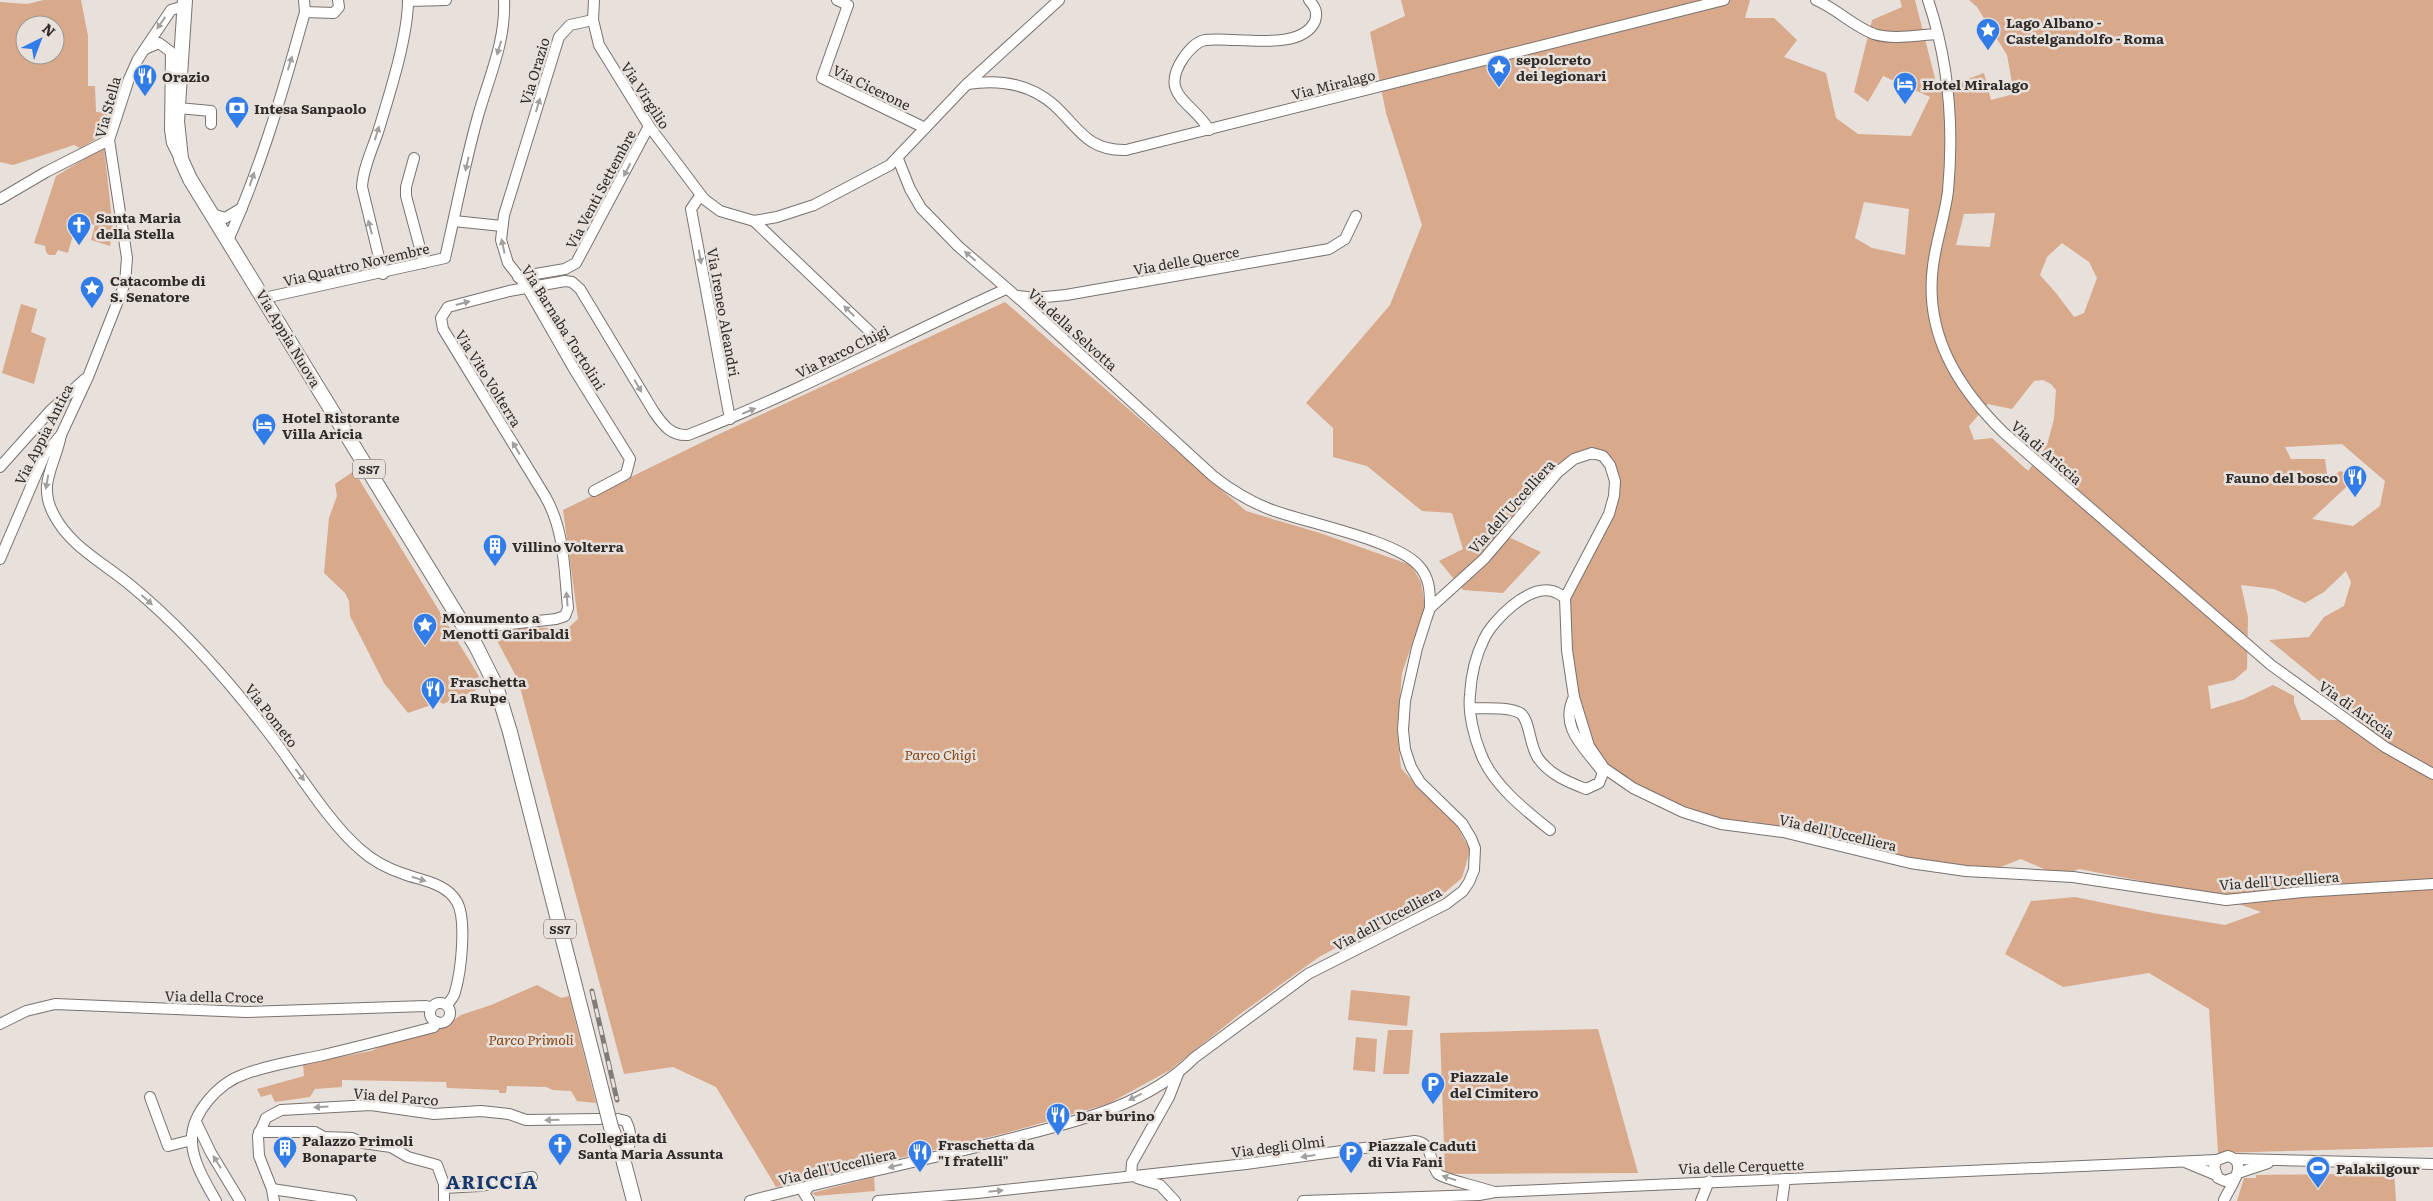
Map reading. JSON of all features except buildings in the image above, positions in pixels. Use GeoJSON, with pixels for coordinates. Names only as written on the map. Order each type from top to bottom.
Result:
{"type":"FeatureCollection","features":[{"type":"Feature","properties":{"kind":"main road","name":"Via Appia Nuova"},"geometry":{"type":"LineString","coordinates":[[184,3],[178,108],[181,159],[212,214],[490,673],[510,732],[610,1122]]}},
{"type":"Feature","properties":{"kind":"main road","name":"SS7"},"geometry":{"type":"LineString","coordinates":[[610,1122],[623,1159],[634,1201]]}},
{"type":"Feature","properties":{"kind":"street"},"geometry":{"type":"LineString","coordinates":[[228,240],[242,207],[275,110],[305,12],[304,0]]}},
{"type":"Feature","properties":{"kind":"street"},"geometry":{"type":"LineString","coordinates":[[305,12],[334,13],[339,7],[338,0]]}},
{"type":"Feature","properties":{"kind":"street"},"geometry":{"type":"LineString","coordinates":[[383,274],[363,200],[362,180],[378,131],[402,41],[408,0],[446,0]]}},
{"type":"Feature","properties":{"kind":"street","name":"Via Quattro Novembre"},"geometry":{"type":"LineString","coordinates":[[264,298],[383,274],[445,258],[478,117],[502,41],[505,19],[504,0]]}},
{"type":"Feature","properties":{"kind":"street","name":"Via Virgilio"},"geometry":{"type":"LineString","coordinates":[[594,0],[593,20],[595,33],[604,54],[649,126],[700,196],[720,211],[754,221],[777,217],[814,205],[898,159]]}},
{"type":"Feature","properties":{"kind":"street"},"geometry":{"type":"LineString","coordinates":[[837,0],[852,3]]}},
{"type":"Feature","properties":{"kind":"street"},"geometry":{"type":"LineString","coordinates":[[898,159],[967,84],[1059,0]]}},
{"type":"Feature","properties":{"kind":"street"},"geometry":{"type":"LineString","coordinates":[[1209,130],[1203,120],[1183,102],[1177,93],[1177,72],[1187,53],[1197,43],[1205,40],[1278,40],[1296,38],[1308,31],[1315,20],[1316,11],[1309,0]]}},
{"type":"Feature","properties":{"kind":"street","name":"Via Miralago"},"geometry":{"type":"LineString","coordinates":[[967,84],[1010,83],[1035,92],[1055,107],[1090,141],[1106,149],[1134,149],[1724,0]]}},
{"type":"Feature","properties":{"kind":"street"},"geometry":{"type":"LineString","coordinates":[[1816,0],[1839,12],[1866,30],[1880,36],[1937,34]]}},
{"type":"Feature","properties":{"kind":"street","name":"Via di Ariccia"},"geometry":{"type":"LineString","coordinates":[[1928,0],[1948,84],[1951,122],[1948,192],[1933,268],[1932,309],[1936,331],[1943,351],[1968,395],[1986,416],[2017,445],[2271,665],[2384,746],[2433,774]]}},
{"type":"Feature","properties":{"kind":"street","name":"Via Stella"},"geometry":{"type":"LineString","coordinates":[[88,377],[124,287],[127,271],[109,140],[129,78],[144,49],[171,10],[184,3]]}},
{"type":"Feature","properties":{"kind":"street","name":"Via Cicerone"},"geometry":{"type":"LineString","coordinates":[[852,3],[822,78],[925,128]]}},
{"type":"Feature","properties":{"kind":"street","name":"Via Orazio"},"geometry":{"type":"LineString","coordinates":[[523,152],[560,33],[574,24],[593,20]]}},
{"type":"Feature","properties":{"kind":"street"},"geometry":{"type":"LineString","coordinates":[[144,49],[159,43],[171,52],[170,130],[173,145],[181,159]]}},
{"type":"Feature","properties":{"kind":"street"},"geometry":{"type":"LineString","coordinates":[[178,108],[211,111],[211,124]]}},
{"type":"Feature","properties":{"kind":"street","name":"Via Venti Settembre"},"geometry":{"type":"LineString","coordinates":[[518,277],[556,272],[568,268],[576,262],[649,126]]}},
{"type":"Feature","properties":{"kind":"street"},"geometry":{"type":"LineString","coordinates":[[0,199],[46,172],[109,140]]}},
{"type":"Feature","properties":{"kind":"street","name":"Via Barnaba Tortolini"},"geometry":{"type":"LineString","coordinates":[[523,152],[502,226],[504,251],[518,277],[527,287],[574,369],[630,458],[626,474],[594,491]]}},
{"type":"Feature","properties":{"kind":"street"},"geometry":{"type":"LineString","coordinates":[[414,158],[406,187],[406,196],[424,263]]}},
{"type":"Feature","properties":{"kind":"street","name":"Via della Selvotta"},"geometry":{"type":"LineString","coordinates":[[898,159],[910,189],[921,208],[958,246],[1232,491],[1273,511],[1376,543],[1411,558],[1419,565],[1429,583],[1430,608]]}},
{"type":"Feature","properties":{"kind":"street","name":"Via Ireneo Aleandri"},"geometry":{"type":"LineString","coordinates":[[700,196],[691,210],[730,418]]}},
{"type":"Feature","properties":{"kind":"street"},"geometry":{"type":"LineString","coordinates":[[212,214],[225,218],[242,207]]}},
{"type":"Feature","properties":{"kind":"street","name":"Via delle Querce"},"geometry":{"type":"LineString","coordinates":[[1006,289],[1020,298],[1066,296],[1329,249],[1345,239],[1356,216]]}},
{"type":"Feature","properties":{"kind":"street"},"geometry":{"type":"LineString","coordinates":[[454,221],[502,226]]}},
{"type":"Feature","properties":{"kind":"street"},"geometry":{"type":"LineString","coordinates":[[754,221],[884,345]]}},
{"type":"Feature","properties":{"kind":"street","name":"Via Vito Volterra"},"geometry":{"type":"LineString","coordinates":[[465,629],[556,620],[565,616],[567,612],[562,539],[554,512],[441,323],[442,313],[452,306],[527,287],[565,281],[577,285],[660,419],[676,434],[688,435]]}},
{"type":"Feature","properties":{"kind":"street","name":"Via Parco Chigi"},"geometry":{"type":"LineString","coordinates":[[688,435],[756,408],[884,345],[1006,289]]}},
{"type":"Feature","properties":{"kind":"street"},"geometry":{"type":"LineString","coordinates":[[0,467],[50,411],[88,377]]}},
{"type":"Feature","properties":{"kind":"street","name":"Via Appia Antica"},"geometry":{"type":"LineString","coordinates":[[0,559],[45,454],[61,435],[88,377]]}},
{"type":"Feature","properties":{"kind":"street","name":"Via Pometo"},"geometry":{"type":"LineString","coordinates":[[61,435],[45,488],[54,516],[70,538],[147,600],[208,659],[242,698],[337,824],[356,846],[375,860],[391,868],[441,887],[456,900],[460,912],[460,956],[455,994],[447,1005]]}},
{"type":"Feature","properties":{"kind":"street","name":"Via dell'Uccelliera"},"geometry":{"type":"LineString","coordinates":[[750,1201],[1048,1128],[1113,1108],[1178,1074],[1194,1058],[1308,974],[1446,904],[1463,891],[1469,882],[1475,860],[1471,838],[1462,823],[1431,795],[1416,778],[1408,762],[1404,739],[1404,715],[1410,674],[1430,608],[1484,559],[1562,468],[1582,455],[1599,454],[1605,458],[1613,472],[1615,485],[1613,504],[1565,598],[1567,650],[1574,697],[1589,746],[1600,763],[1611,774],[1633,788],[1683,812],[1721,824],[1796,834],[1910,863],[1985,873],[2073,878],[2216,899],[2236,900],[2302,892],[2433,884]]}},
{"type":"Feature","properties":{"kind":"street"},"geometry":{"type":"LineString","coordinates":[[1550,830],[1529,813],[1486,766],[1479,749],[1470,708],[1471,687],[1484,640],[1498,619],[1534,592],[1552,591],[1565,598]]}},
{"type":"Feature","properties":{"kind":"street"},"geometry":{"type":"LineString","coordinates":[[1470,708],[1514,711],[1521,714],[1527,722],[1530,742],[1537,757],[1546,767],[1562,779],[1586,789],[1599,783],[1603,773],[1580,744],[1569,723],[1569,707],[1574,697]]}},
{"type":"Feature","properties":{"kind":"street"},"geometry":{"type":"LineString","coordinates":[[438,1003],[447,1005],[450,1010],[450,1017],[444,1022],[438,1022],[431,1017],[431,1008],[438,1003]]}},
{"type":"Feature","properties":{"kind":"street","name":"Via della Croce"},"geometry":{"type":"LineString","coordinates":[[0,1024],[26,1011],[55,1004],[246,1012],[426,1006],[431,1008]]}},
{"type":"Feature","properties":{"kind":"street"},"geometry":{"type":"LineString","coordinates":[[216,1201],[205,1184],[192,1140],[196,1122],[214,1094],[226,1083],[244,1074],[434,1027],[438,1022]]}},
{"type":"Feature","properties":{"kind":"street"},"geometry":{"type":"LineString","coordinates":[[1131,1176],[1132,1163],[1169,1097],[1178,1074]]}},
{"type":"Feature","properties":{"kind":"street"},"geometry":{"type":"LineString","coordinates":[[150,1097],[168,1146],[192,1140]]}},
{"type":"Feature","properties":{"kind":"street","name":"Via del Parco"},"geometry":{"type":"LineString","coordinates":[[259,1132],[266,1118],[276,1112],[344,1105],[371,1105],[434,1114],[481,1111],[509,1114],[526,1120],[610,1122]]}},
{"type":"Feature","properties":{"kind":"street"},"geometry":{"type":"LineString","coordinates":[[196,1122],[211,1153],[240,1201]]}},
{"type":"Feature","properties":{"kind":"street"},"geometry":{"type":"LineString","coordinates":[[274,1201],[272,1190],[259,1156],[259,1132],[315,1132],[324,1137],[352,1138],[364,1143],[392,1147],[408,1157],[437,1165],[444,1188],[444,1201]]}},
{"type":"Feature","properties":{"kind":"street","name":"Via degli Olmi"},"geometry":{"type":"LineString","coordinates":[[1131,1176],[1246,1164],[1418,1141],[1427,1148],[1436,1171],[1441,1176],[1495,1192]]}},
{"type":"Feature","properties":{"kind":"street"},"geometry":{"type":"LineString","coordinates":[[2224,1200],[2214,1167],[2218,1160],[2224,1156],[2235,1159],[2273,1161],[2433,1164]]}},
{"type":"Feature","properties":{"kind":"street"},"geometry":{"type":"LineString","coordinates":[[2224,1200],[2237,1175],[2239,1166],[2235,1159]]}},
{"type":"Feature","properties":{"kind":"street","name":"Via delle Cerquette"},"geometry":{"type":"LineString","coordinates":[[1303,1201],[1479,1198],[1495,1192],[1709,1181],[2218,1160]]}},
{"type":"Feature","properties":{"kind":"street","name":"Via delle Cerquette"},"geometry":{"type":"LineString","coordinates":[[2181,1161],[2217,1176]]}},
{"type":"Feature","properties":{"kind":"street"},"geometry":{"type":"LineString","coordinates":[[2217,1176],[2225,1181],[2273,1161]]}},
{"type":"Feature","properties":{"kind":"street"},"geometry":{"type":"LineString","coordinates":[[878,1201],[978,1197],[1131,1176],[1160,1185],[1175,1201]]}},
{"type":"Feature","properties":{"kind":"street"},"geometry":{"type":"LineString","coordinates":[[444,1188],[480,1186],[532,1177]]}},
{"type":"Feature","properties":{"kind":"street"},"geometry":{"type":"LineString","coordinates":[[1782,1201],[1785,1178]]}},
{"type":"Feature","properties":{"kind":"street"},"geometry":{"type":"LineString","coordinates":[[1701,1201],[1709,1181]]}},
{"type":"Feature","properties":{"kind":"street"},"geometry":{"type":"LineString","coordinates":[[205,1184],[205,1201]]}},
{"type":"Feature","properties":{"kind":"street"},"geometry":{"type":"LineString","coordinates":[[809,1201],[804,1193],[810,1185]]}},
{"type":"Feature","properties":{"kind":"street"},"geometry":{"type":"LineString","coordinates":[[272,1190],[350,1201]]}},
{"type":"Feature","properties":{"kind":"green space"},"geometry":{"type":"Polygon","coordinates":[[[44,0],[81,0],[88,36],[88,86],[95,86],[96,112],[110,113],[103,135],[80,148],[74,145],[13,165],[0,162],[0,2],[27,4],[44,0]]]}},
{"type":"Feature","properties":{"kind":"green space"},"geometry":{"type":"Polygon","coordinates":[[[1401,0],[1750,0],[1745,18],[1774,18],[1797,40],[1784,57],[1826,73],[1836,118],[1858,134],[1911,136],[1930,97],[1883,76],[1868,102],[1854,92],[1872,20],[1902,7],[1900,0],[1915,0],[1938,90],[1984,73],[1991,100],[2014,94],[2007,55],[1977,7],[1969,0],[2433,0],[2433,1147],[2218,1153],[2209,1009],[2149,973],[2063,987],[2005,954],[2031,901],[2075,897],[2225,925],[2261,912],[2211,894],[2163,892],[2142,881],[2079,869],[2060,876],[2021,859],[1985,873],[1783,832],[1751,821],[1729,826],[1712,821],[1611,774],[1582,728],[1564,607],[1614,500],[1605,458],[1578,457],[1504,535],[1541,552],[1503,593],[1463,590],[1439,561],[1463,549],[1452,513],[1422,511],[1367,466],[1333,457],[1333,428],[1306,403],[1390,305],[1422,225],[1386,113],[1370,32],[1405,16],[1401,0]],[[1864,202],[1855,238],[1872,248],[1905,255],[1909,209],[1864,202]],[[1995,213],[1964,214],[1956,245],[1990,247],[1995,213]],[[2062,243],[2047,257],[2040,275],[2074,317],[2084,313],[2097,278],[2089,262],[2062,243]],[[2043,380],[2034,381],[2012,409],[1988,404],[1969,426],[1974,440],[1992,438],[2028,471],[2047,445],[2054,419],[2056,390],[2051,384],[2043,380]],[[2342,444],[2285,447],[2291,459],[2325,459],[2328,480],[2340,471],[2357,477],[2312,519],[2353,526],[2380,506],[2385,481],[2342,444]],[[2346,571],[2324,592],[2305,603],[2274,589],[2241,585],[2248,617],[2247,669],[2234,680],[2208,686],[2211,709],[2244,699],[2273,685],[2294,696],[2294,702],[2301,720],[2367,720],[2269,640],[2309,637],[2324,617],[2344,606],[2351,582],[2346,571]]]}},
{"type":"Feature","properties":{"kind":"green space"},"geometry":{"type":"Polygon","coordinates":[[[104,147],[113,229],[110,246],[91,240],[95,225],[77,220],[68,253],[58,250],[55,255],[49,255],[46,252],[45,246],[34,243],[56,176],[104,147]]]}},
{"type":"Feature","properties":{"kind":"green space","name":"Parco Chigi"},"geometry":{"type":"Polygon","coordinates":[[[1005,302],[1246,511],[1320,533],[1411,565],[1421,582],[1425,607],[1402,673],[1397,730],[1401,768],[1425,795],[1454,821],[1470,850],[1462,878],[1437,899],[1371,929],[1319,957],[1240,1014],[1170,1070],[1108,1104],[1006,1133],[776,1187],[716,1087],[673,1067],[624,1074],[518,680],[493,633],[530,627],[567,629],[578,619],[563,510],[717,435],[1005,302]]]}},
{"type":"Feature","properties":{"kind":"green space"},"geometry":{"type":"Polygon","coordinates":[[[21,304],[37,309],[31,332],[46,338],[34,384],[2,373],[21,304]]]}},
{"type":"Feature","properties":{"kind":"green space"},"geometry":{"type":"Polygon","coordinates":[[[354,471],[484,687],[443,704],[440,702],[408,713],[384,683],[350,616],[349,601],[345,593],[324,573],[329,518],[337,496],[335,484],[354,471]]]}},
{"type":"Feature","properties":{"kind":"green space","name":"Parco Primoli"},"geometry":{"type":"Polygon","coordinates":[[[537,985],[561,998],[569,996],[596,1103],[577,1101],[571,1091],[553,1090],[546,1087],[507,1086],[506,1093],[499,1093],[499,1090],[447,1088],[446,1082],[342,1080],[342,1087],[315,1089],[310,1097],[275,1102],[271,1094],[261,1097],[257,1089],[304,1076],[303,1064],[371,1051],[386,1044],[446,1025],[461,1015],[491,1005],[537,985]]]}},
{"type":"Feature","properties":{"kind":"green space"},"geometry":{"type":"Polygon","coordinates":[[[1351,990],[1410,996],[1407,1026],[1348,1020],[1351,990]]]}},
{"type":"Feature","properties":{"kind":"green space"},"geometry":{"type":"Polygon","coordinates":[[[1598,1029],[1638,1173],[1445,1174],[1440,1033],[1598,1029]]]}},
{"type":"Feature","properties":{"kind":"green space"},"geometry":{"type":"Polygon","coordinates":[[[1388,1030],[1413,1030],[1409,1074],[1383,1074],[1388,1030]]]}},
{"type":"Feature","properties":{"kind":"green space"},"geometry":{"type":"Polygon","coordinates":[[[1356,1037],[1377,1039],[1375,1072],[1353,1070],[1356,1037]]]}},
{"type":"Feature","properties":{"kind":"green space","name":"Palakilgour"},"geometry":{"type":"Polygon","coordinates":[[[2340,1169],[2394,1169],[2396,1201],[2237,1201],[2244,1178],[2256,1178],[2256,1175],[2340,1174],[2340,1169]]]}},
{"type":"Feature","properties":{"kind":"green space"},"geometry":{"type":"Polygon","coordinates":[[[874,1177],[875,1191],[816,1196],[812,1193],[874,1177]]]}},
{"type":"Feature","properties":{"kind":"railway"},"geometry":{"type":"LineString","coordinates":[[592,991],[617,1100]]}},
{"type":"Feature","properties":{"kind":"place","name":"Lago Albano - Castelgandolfo - Roma"},"geometry":{"type":"Point","coordinates":[1988,51]}},
{"type":"Feature","properties":{"kind":"place","name":"sepolcreto dei legionari"},"geometry":{"type":"Point","coordinates":[1499,88]}},
{"type":"Feature","properties":{"kind":"place","name":"Orazio"},"geometry":{"type":"Point","coordinates":[145,97]}},
{"type":"Feature","properties":{"kind":"place","name":"Hotel Miralago"},"geometry":{"type":"Point","coordinates":[1905,105]}},
{"type":"Feature","properties":{"kind":"place","name":"Intesa Sanpaolo"},"geometry":{"type":"Point","coordinates":[237,129]}},
{"type":"Feature","properties":{"kind":"place","name":"Santa Maria della Stella"},"geometry":{"type":"Point","coordinates":[79,246]}},
{"type":"Feature","properties":{"kind":"place","name":"Catacombe di S. Senatore"},"geometry":{"type":"Point","coordinates":[92,309]}},
{"type":"Feature","properties":{"kind":"place","name":"Hotel Ristorante Villa Aricia"},"geometry":{"type":"Point","coordinates":[264,446]}},
{"type":"Feature","properties":{"kind":"place","name":"Fauno del bosco"},"geometry":{"type":"Point","coordinates":[2355,498]}},
{"type":"Feature","properties":{"kind":"place","name":"Villino Volterra"},"geometry":{"type":"Point","coordinates":[495,567]}},
{"type":"Feature","properties":{"kind":"place","name":"Monumento a Menotti Garibaldi"},"geometry":{"type":"Point","coordinates":[425,646]}},
{"type":"Feature","properties":{"kind":"place","name":"Fraschetta La Rupe"},"geometry":{"type":"Point","coordinates":[433,710]}},
{"type":"Feature","properties":{"kind":"place","name":"Piazzale del Cimitero"},"geometry":{"type":"Point","coordinates":[1433,1105]}},
{"type":"Feature","properties":{"kind":"place","name":"Dar burino"},"geometry":{"type":"Point","coordinates":[1058,1136]}},
{"type":"Feature","properties":{"kind":"place","name":"Collegiata di Santa Maria Assunta"},"geometry":{"type":"Point","coordinates":[560,1166]}},
{"type":"Feature","properties":{"kind":"place","name":"Palazzo Primoli Bonaparte"},"geometry":{"type":"Point","coordinates":[285,1169]}},
{"type":"Feature","properties":{"kind":"place","name":"Fraschetta da \"I fratelli\""},"geometry":{"type":"Point","coordinates":[920,1173]}},
{"type":"Feature","properties":{"kind":"place","name":"Piazzale Caduti di Via Fani"},"geometry":{"type":"Point","coordinates":[1351,1174]}},
{"type":"Feature","properties":{"kind":"place","name":"Palakilgour"},"geometry":{"type":"Point","coordinates":[2318,1189]}},
{"type":"Feature","properties":{"kind":"district","name":"ARICCIA"},"geometry":{"type":"Point","coordinates":[492,1181]}}]}
